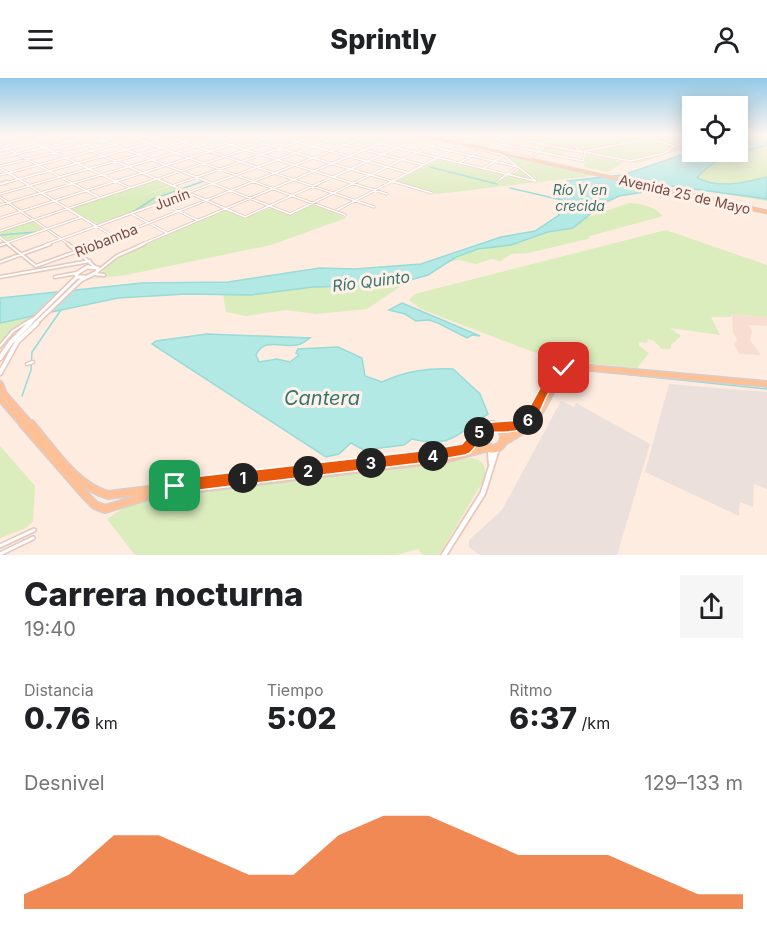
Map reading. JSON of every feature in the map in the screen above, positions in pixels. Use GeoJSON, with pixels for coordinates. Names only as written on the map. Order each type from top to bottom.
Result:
{"type":"FeatureCollection","features":[{"type":"Feature","properties":{"kind":"main road","name":"Avenida 25 de Mayo"},"geometry":{"type":"LineString","coordinates":[[519,157],[767,212]]}},
{"type":"Feature","properties":{"kind":"main road"},"geometry":{"type":"LineString","coordinates":[[0,384],[4,394],[82,482],[108,495],[449,453],[470,446],[485,427],[509,428],[524,424],[532,416],[555,374],[569,366],[767,385]]}},
{"type":"Feature","properties":{"kind":"main road"},"geometry":{"type":"LineString","coordinates":[[0,398],[84,495],[95,505],[105,509],[157,493],[448,458],[492,448],[532,423],[559,377],[574,368],[767,385]]}},
{"type":"Feature","properties":{"kind":"main road"},"geometry":{"type":"LineString","coordinates":[[493,427],[503,434],[504,441]]}},
{"type":"Feature","properties":{"kind":"main road"},"geometry":{"type":"LineString","coordinates":[[480,431],[481,442],[492,448]]}},
{"type":"Feature","properties":{"kind":"street"},"geometry":{"type":"LineString","coordinates":[[23,157],[100,198]]}},
{"type":"Feature","properties":{"kind":"street"},"geometry":{"type":"LineString","coordinates":[[0,167],[34,157]]}},
{"type":"Feature","properties":{"kind":"street"},"geometry":{"type":"LineString","coordinates":[[0,184],[97,157]]}},
{"type":"Feature","properties":{"kind":"street"},"geometry":{"type":"LineString","coordinates":[[105,157],[245,217],[375,157]]}},
{"type":"Feature","properties":{"kind":"street"},"geometry":{"type":"LineString","coordinates":[[0,196],[127,157]]}},
{"type":"Feature","properties":{"kind":"street"},"geometry":{"type":"LineString","coordinates":[[147,157],[290,214],[406,157]]}},
{"type":"Feature","properties":{"kind":"street"},"geometry":{"type":"LineString","coordinates":[[0,205],[159,157]]}},
{"type":"Feature","properties":{"kind":"street"},"geometry":{"type":"LineString","coordinates":[[0,231],[221,157]]}},
{"type":"Feature","properties":{"kind":"street"},"geometry":{"type":"LineString","coordinates":[[229,157],[374,207]]}},
{"type":"Feature","properties":{"kind":"street"},"geometry":{"type":"LineString","coordinates":[[172,186],[252,157]]}},
{"type":"Feature","properties":{"kind":"street"},"geometry":{"type":"LineString","coordinates":[[270,157],[387,194]]}},
{"type":"Feature","properties":{"kind":"street","name":"Junín"},"geometry":{"type":"LineString","coordinates":[[0,262],[285,157]]}},
{"type":"Feature","properties":{"kind":"street"},"geometry":{"type":"LineString","coordinates":[[0,358],[77,282],[97,272],[117,256],[346,157]]}},
{"type":"Feature","properties":{"kind":"street"},"geometry":{"type":"LineString","coordinates":[[354,157],[409,173]]}},
{"type":"Feature","properties":{"kind":"street"},"geometry":{"type":"LineString","coordinates":[[395,157],[423,165]]}},
{"type":"Feature","properties":{"kind":"street"},"geometry":{"type":"LineString","coordinates":[[434,157],[535,181],[506,157]]}},
{"type":"Feature","properties":{"kind":"street"},"geometry":{"type":"LineString","coordinates":[[459,163],[469,157]]}},
{"type":"Feature","properties":{"kind":"street"},"geometry":{"type":"LineString","coordinates":[[477,157],[518,167]]}},
{"type":"Feature","properties":{"kind":"street"},"geometry":{"type":"LineString","coordinates":[[483,169],[500,157]]}},
{"type":"Feature","properties":{"kind":"street"},"geometry":{"type":"LineString","coordinates":[[563,157],[583,161],[583,157]]}},
{"type":"Feature","properties":{"kind":"street"},"geometry":{"type":"LineString","coordinates":[[610,157],[629,161],[646,157]]}},
{"type":"Feature","properties":{"kind":"street"},"geometry":{"type":"LineString","coordinates":[[0,175],[65,158],[130,188]]}},
{"type":"Feature","properties":{"kind":"street"},"geometry":{"type":"LineString","coordinates":[[0,218],[189,158],[345,215]]}},
{"type":"Feature","properties":{"kind":"street"},"geometry":{"type":"LineString","coordinates":[[314,158],[432,193]]}},
{"type":"Feature","properties":{"kind":"street","name":"Riobamba"},"geometry":{"type":"LineString","coordinates":[[22,254],[36,266],[41,266],[314,158]]}},
{"type":"Feature","properties":{"kind":"street"},"geometry":{"type":"LineString","coordinates":[[336,211],[437,158]]}},
{"type":"Feature","properties":{"kind":"street"},"geometry":{"type":"LineString","coordinates":[[0,167],[114,237]]}},
{"type":"Feature","properties":{"kind":"street"},"geometry":{"type":"LineString","coordinates":[[499,180],[518,167]]}},
{"type":"Feature","properties":{"kind":"street"},"geometry":{"type":"LineString","coordinates":[[0,196],[78,251],[90,261],[97,272],[104,275]]}},
{"type":"Feature","properties":{"kind":"street"},"geometry":{"type":"LineString","coordinates":[[155,200],[197,220]]}},
{"type":"Feature","properties":{"kind":"street"},"geometry":{"type":"LineString","coordinates":[[132,214],[167,233]]}},
{"type":"Feature","properties":{"kind":"street"},"geometry":{"type":"LineString","coordinates":[[0,246],[82,217]]}},
{"type":"Feature","properties":{"kind":"street"},"geometry":{"type":"LineString","coordinates":[[0,237],[22,254]]}},
{"type":"Feature","properties":{"kind":"street"},"geometry":{"type":"LineString","coordinates":[[55,277],[77,273],[90,261]]}},
{"type":"Feature","properties":{"kind":"street"},"geometry":{"type":"LineString","coordinates":[[0,277],[90,261]]}},
{"type":"Feature","properties":{"kind":"street"},"geometry":{"type":"LineString","coordinates":[[82,269],[95,267]]}},
{"type":"Feature","properties":{"kind":"street"},"geometry":{"type":"LineString","coordinates":[[77,273],[77,282]]}},
{"type":"Feature","properties":{"kind":"street"},"geometry":{"type":"LineString","coordinates":[[77,277],[85,278]]}},
{"type":"Feature","properties":{"kind":"street"},"geometry":{"type":"LineString","coordinates":[[0,346],[13,331],[33,318]]}},
{"type":"Feature","properties":{"kind":"street"},"geometry":{"type":"LineString","coordinates":[[0,373],[9,352],[23,333]]}},
{"type":"Feature","properties":{"kind":"street"},"geometry":{"type":"LineString","coordinates":[[27,364],[33,362]]}},
{"type":"Feature","properties":{"kind":"street"},"geometry":{"type":"LineString","coordinates":[[444,555],[490,477],[492,448]]}},
{"type":"Feature","properties":{"kind":"street"},"geometry":{"type":"LineString","coordinates":[[0,546],[34,530]]}},
{"type":"Feature","properties":{"kind":"street"},"geometry":{"type":"LineString","coordinates":[[0,554],[33,538]]}},
{"type":"Feature","properties":{"kind":"shaded area"},"geometry":{"type":"Polygon","coordinates":[[[732,314],[767,317],[767,326],[748,325],[752,331],[750,340],[761,355],[740,354],[734,345],[737,339],[733,333],[732,314]]]}},
{"type":"Feature","properties":{"kind":"shaded area"},"geometry":{"type":"Polygon","coordinates":[[[669,384],[767,392],[767,489],[754,484],[753,507],[740,502],[739,516],[645,472],[669,384]]]}},
{"type":"Feature","properties":{"kind":"shaded area"},"geometry":{"type":"Polygon","coordinates":[[[561,401],[574,407],[576,403],[650,444],[617,555],[480,555],[469,547],[469,540],[502,510],[561,401]]]}},
{"type":"Feature","properties":{"kind":"green space"},"geometry":{"type":"Polygon","coordinates":[[[507,157],[519,157],[599,175],[540,182],[507,157]]]}},
{"type":"Feature","properties":{"kind":"green space"},"geometry":{"type":"Polygon","coordinates":[[[586,157],[602,157],[624,162],[607,172],[584,167],[586,157]]]}},
{"type":"Feature","properties":{"kind":"green space"},"geometry":{"type":"Polygon","coordinates":[[[608,157],[657,157],[638,163],[608,157]]]}},
{"type":"Feature","properties":{"kind":"green space"},"geometry":{"type":"Polygon","coordinates":[[[748,157],[767,157],[767,201],[713,192],[706,182],[697,177],[717,162],[748,162],[748,157]]]}},
{"type":"Feature","properties":{"kind":"green space"},"geometry":{"type":"Polygon","coordinates":[[[439,159],[509,176],[520,169],[536,182],[437,194],[396,181],[439,159]]]}},
{"type":"Feature","properties":{"kind":"green space"},"geometry":{"type":"Polygon","coordinates":[[[156,180],[169,186],[141,196],[172,186],[180,190],[155,200],[159,203],[99,225],[70,209],[156,180]]]}},
{"type":"Feature","properties":{"kind":"green space"},"geometry":{"type":"Polygon","coordinates":[[[630,203],[652,208],[663,216],[590,236],[588,239],[528,253],[511,254],[501,261],[491,259],[476,264],[459,260],[448,262],[478,250],[520,242],[630,203]]]}},
{"type":"Feature","properties":{"kind":"green space"},"geometry":{"type":"Polygon","coordinates":[[[314,204],[346,218],[271,245],[126,275],[85,280],[102,276],[104,267],[121,255],[224,210],[246,217],[271,208],[291,214],[314,204]]]}},
{"type":"Feature","properties":{"kind":"green space"},"geometry":{"type":"Polygon","coordinates":[[[32,221],[44,230],[9,242],[0,235],[0,231],[32,221]]]}},
{"type":"Feature","properties":{"kind":"green space"},"geometry":{"type":"Polygon","coordinates":[[[666,230],[767,265],[767,317],[732,314],[730,317],[711,317],[720,335],[670,328],[681,336],[671,345],[671,349],[662,349],[654,341],[648,339],[647,343],[639,342],[639,346],[649,353],[637,368],[554,360],[421,309],[409,300],[415,294],[666,230]]]}},
{"type":"Feature","properties":{"kind":"green space"},"geometry":{"type":"Polygon","coordinates":[[[410,280],[367,309],[316,314],[286,310],[246,316],[226,312],[223,294],[373,285],[410,280]]]}},
{"type":"Feature","properties":{"kind":"green space"},"geometry":{"type":"Polygon","coordinates":[[[37,316],[0,351],[0,323],[37,316]]]}},
{"type":"Feature","properties":{"kind":"green space"},"geometry":{"type":"Polygon","coordinates":[[[0,446],[35,486],[33,521],[26,528],[0,538],[0,446]]]}},
{"type":"Feature","properties":{"kind":"green space"},"geometry":{"type":"Polygon","coordinates":[[[471,458],[479,460],[483,465],[485,478],[439,555],[423,555],[418,549],[397,555],[135,555],[107,519],[126,506],[149,498],[471,458]]]}},
{"type":"Feature","properties":{"kind":"water","name":"Río V en crecida"},"geometry":{"type":"Polygon","coordinates":[[[675,157],[682,157],[682,162],[717,162],[697,178],[705,181],[723,184],[741,183],[767,177],[767,199],[663,185],[650,191],[619,196],[604,203],[573,228],[548,232],[511,245],[478,249],[456,257],[428,275],[387,285],[313,287],[251,295],[186,294],[118,298],[0,323],[0,298],[142,283],[228,282],[320,268],[355,269],[421,264],[501,237],[535,231],[559,215],[559,189],[567,181],[623,175],[675,157]]]}},
{"type":"Feature","properties":{"kind":"water"},"geometry":{"type":"Polygon","coordinates":[[[402,303],[480,336],[472,335],[467,338],[438,323],[429,320],[416,321],[405,314],[389,310],[402,303]]]}},
{"type":"Feature","properties":{"kind":"water","name":"Cantera"},"geometry":{"type":"Polygon","coordinates":[[[207,334],[310,338],[299,345],[264,346],[256,355],[259,362],[277,359],[290,362],[299,355],[296,353],[298,349],[338,347],[362,358],[365,376],[382,382],[417,371],[453,369],[480,394],[488,414],[461,433],[446,440],[426,442],[412,439],[404,445],[364,450],[351,443],[339,454],[326,457],[152,344],[156,341],[207,334]]]}},
{"type":"Feature","properties":{"kind":"waterway"},"geometry":{"type":"LineString","coordinates":[[430,167],[497,184]]}},
{"type":"Feature","properties":{"kind":"waterway"},"geometry":{"type":"LineString","coordinates":[[133,212],[153,199],[204,181]]}},
{"type":"Feature","properties":{"kind":"waterway"},"geometry":{"type":"LineString","coordinates":[[510,188],[562,200]]}},
{"type":"Feature","properties":{"kind":"waterway"},"geometry":{"type":"LineString","coordinates":[[1,235],[36,232]]}},
{"type":"Feature","properties":{"kind":"waterway"},"geometry":{"type":"LineString","coordinates":[[22,396],[31,370],[32,352],[61,310]]}},
{"type":"Feature","properties":{"kind":"waterway"},"geometry":{"type":"LineString","coordinates":[[585,370],[767,389]]}},
{"type":"Feature","properties":{"kind":"route"},"geometry":{"type":"LineString","coordinates":[[175,486],[421,457],[465,449],[475,441],[485,427],[509,428],[524,424],[532,416],[555,374],[564,368]]}},
{"type":"Feature","properties":{"kind":"water label","name":"Río Quinto"},"geometry":{"type":"Point","coordinates":[371,281]}}]}
